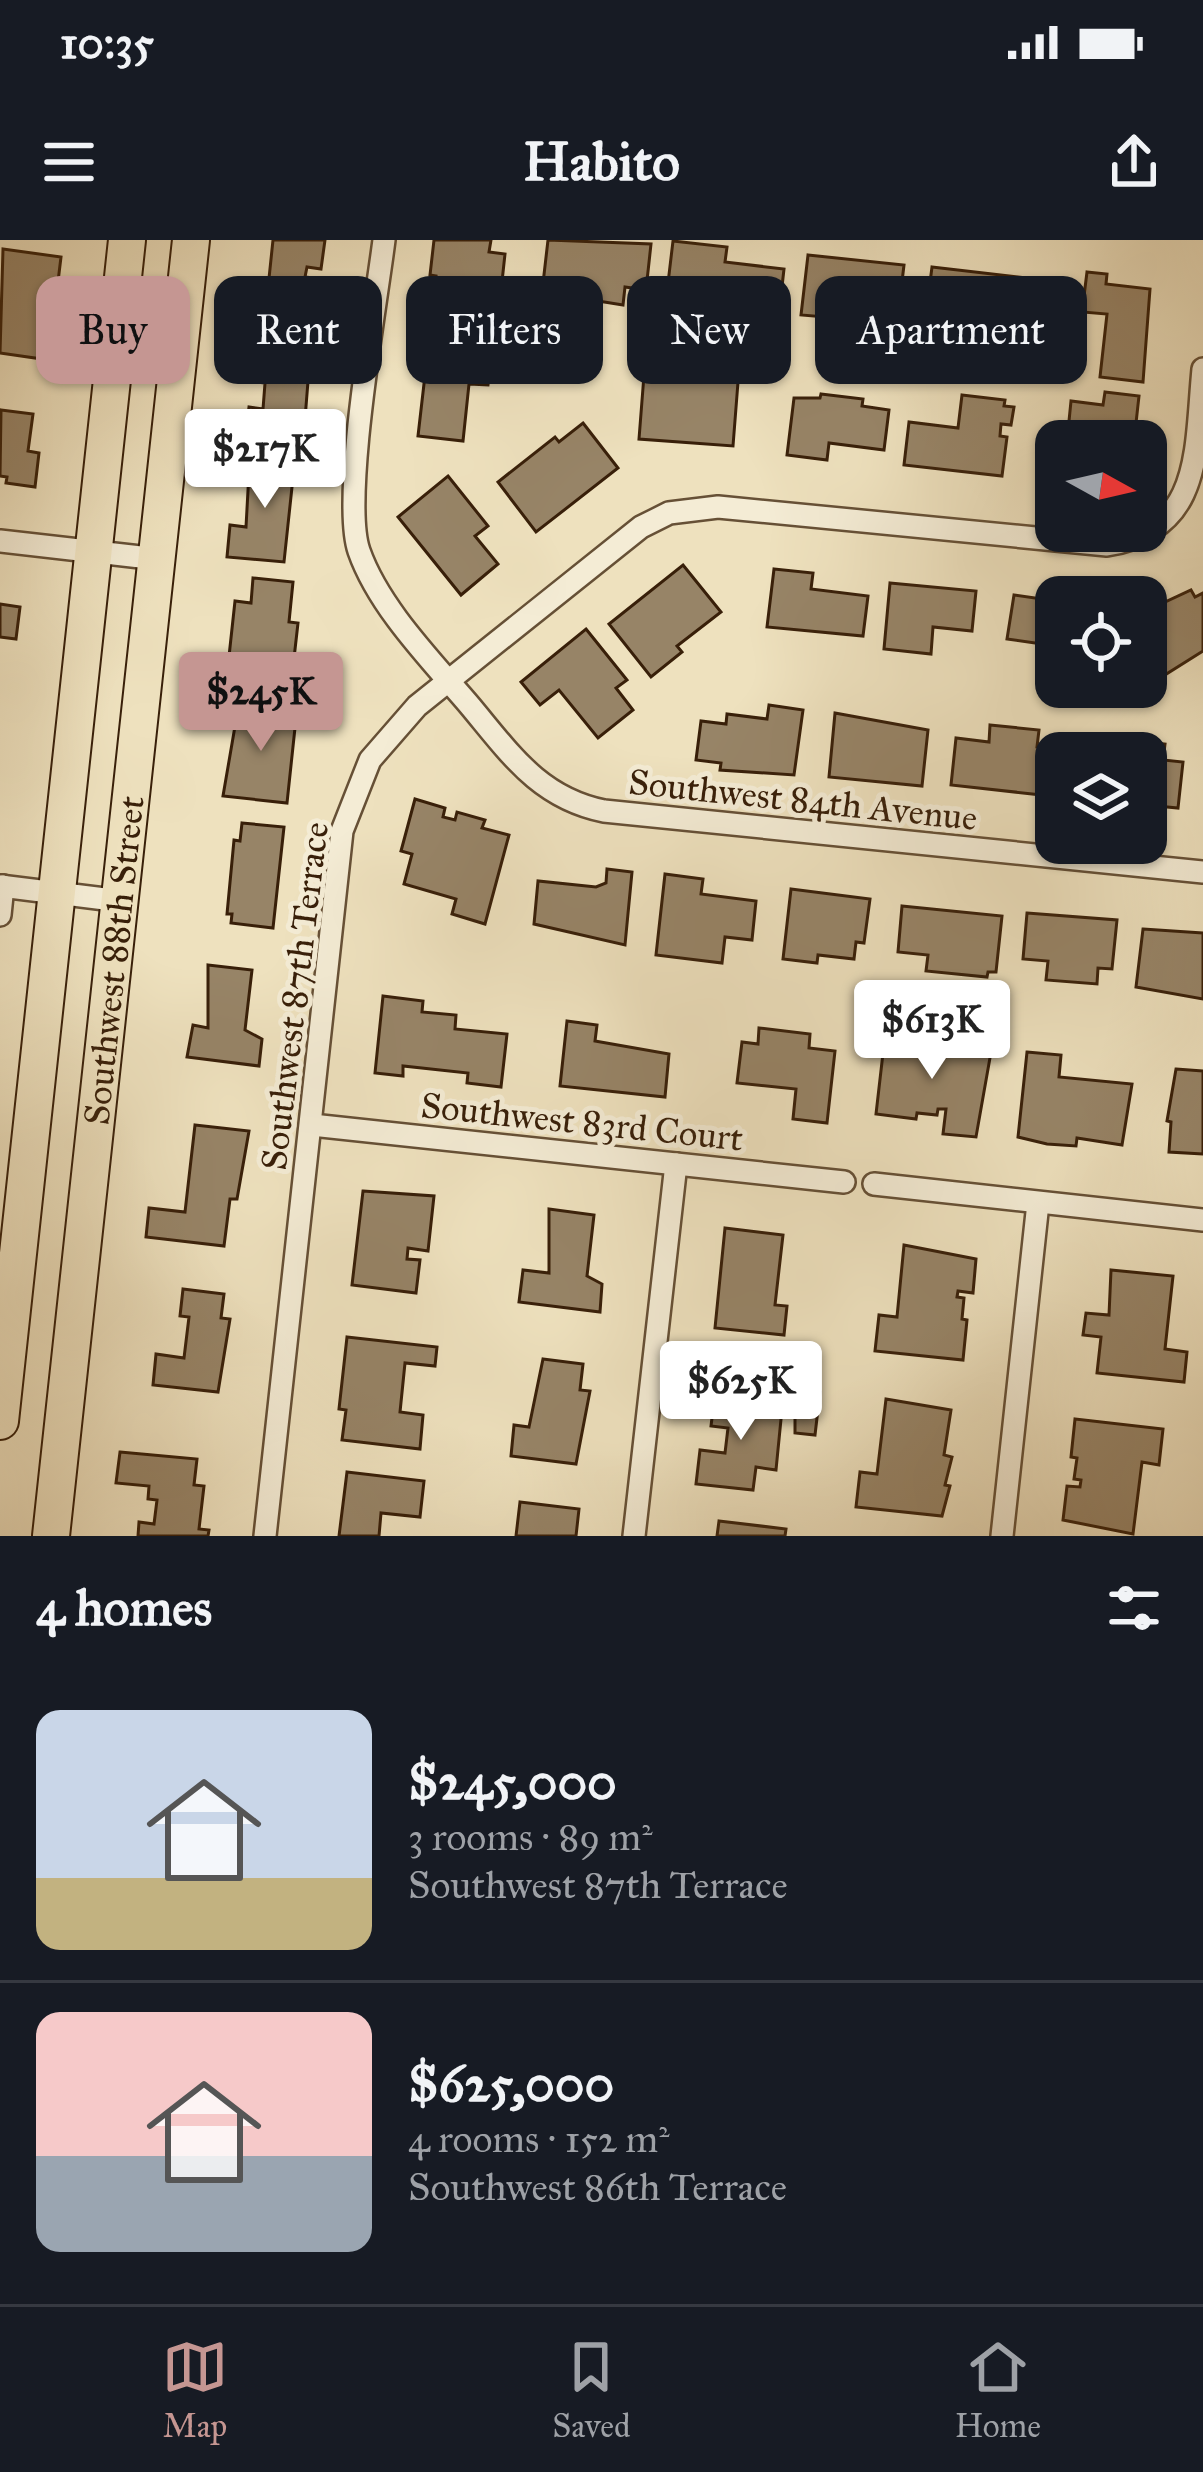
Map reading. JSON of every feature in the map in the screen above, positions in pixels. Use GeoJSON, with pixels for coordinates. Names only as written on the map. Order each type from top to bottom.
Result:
{"type":"FeatureCollection","features":[{"type":"Feature","properties":{"kind":"main road","name":"Southwest 88th Street"},"geometry":{"type":"LineString","coordinates":[[0,1421],[127,240]]}},
{"type":"Feature","properties":{"kind":"main road","name":"Southwest 88th Street"},"geometry":{"type":"LineString","coordinates":[[51,1536],[191,240]]}},
{"type":"Feature","properties":{"kind":"street"},"geometry":{"type":"LineString","coordinates":[[383,240],[355,531],[374,581],[448,681]]}},
{"type":"Feature","properties":{"kind":"street","name":"Southwest 87th Terrace"},"geometry":{"type":"LineString","coordinates":[[265,1536],[342,831],[349,805],[383,741],[448,681],[612,548],[669,513],[718,507],[1107,544],[1153,533],[1180,508],[1191,473],[1203,369]]}},
{"type":"Feature","properties":{"kind":"street"},"geometry":{"type":"LineString","coordinates":[[0,541],[158,559]]}},
{"type":"Feature","properties":{"kind":"street","name":"Southwest 84th Avenue"},"geometry":{"type":"LineString","coordinates":[[448,681],[534,781],[547,792],[587,808],[1203,872]]}},
{"type":"Feature","properties":{"kind":"street"},"geometry":{"type":"LineString","coordinates":[[0,915],[2,886],[121,901]]}},
{"type":"Feature","properties":{"kind":"street","name":"Southwest 83rd Court"},"geometry":{"type":"LineString","coordinates":[[312,1125],[844,1182]]}},
{"type":"Feature","properties":{"kind":"street"},"geometry":{"type":"LineString","coordinates":[[634,1536],[676,1164]]}},
{"type":"Feature","properties":{"kind":"street"},"geometry":{"type":"LineString","coordinates":[[874,1184],[1203,1220]]}},
{"type":"Feature","properties":{"kind":"street"},"geometry":{"type":"LineString","coordinates":[[1001,1536],[1038,1203]]}},
{"type":"Feature","properties":{"kind":"building"},"geometry":{"type":"Polygon","coordinates":[[[273,240],[325,240],[321,269],[307,267],[305,276],[269,276],[273,240]]]}},
{"type":"Feature","properties":{"kind":"building"},"geometry":{"type":"Polygon","coordinates":[[[434,240],[491,240],[489,252],[505,254],[503,276],[430,275],[434,240]]]}},
{"type":"Feature","properties":{"kind":"building"},"geometry":{"type":"Polygon","coordinates":[[[548,240],[651,244],[648,276],[627,276],[623,305],[603,302],[603,276],[544,276],[548,240]]]}},
{"type":"Feature","properties":{"kind":"building"},"geometry":{"type":"Polygon","coordinates":[[[673,241],[727,247],[725,262],[784,269],[783,276],[669,276],[673,241]]]}},
{"type":"Feature","properties":{"kind":"building"},"geometry":{"type":"Polygon","coordinates":[[[3,249],[61,257],[59,276],[36,276],[36,358],[0,353],[3,249]]]}},
{"type":"Feature","properties":{"kind":"building"},"geometry":{"type":"Polygon","coordinates":[[[808,255],[904,265],[903,276],[815,276],[815,316],[801,315],[808,255]]]}},
{"type":"Feature","properties":{"kind":"building"},"geometry":{"type":"Polygon","coordinates":[[[932,267],[1010,276],[931,276],[932,267]]]}},
{"type":"Feature","properties":{"kind":"building"},"geometry":{"type":"Polygon","coordinates":[[[1087,272],[1107,274],[1106,284],[1150,289],[1143,382],[1100,377],[1107,314],[1087,312],[1087,272]]]}},
{"type":"Feature","properties":{"kind":"building"},"geometry":{"type":"Polygon","coordinates":[[[265,384],[308,384],[303,444],[259,439],[259,433],[246,432],[249,407],[263,409],[265,384]]]}},
{"type":"Feature","properties":{"kind":"building"},"geometry":{"type":"Polygon","coordinates":[[[424,384],[469,384],[463,441],[418,436],[424,384]]]}},
{"type":"Feature","properties":{"kind":"building"},"geometry":{"type":"Polygon","coordinates":[[[643,384],[738,384],[733,446],[639,439],[643,384]]]}},
{"type":"Feature","properties":{"kind":"building"},"geometry":{"type":"Polygon","coordinates":[[[1105,392],[1139,396],[1136,420],[1069,420],[1071,401],[1103,405],[1105,392]]]}},
{"type":"Feature","properties":{"kind":"building"},"geometry":{"type":"Polygon","coordinates":[[[821,394],[863,399],[862,406],[889,410],[884,450],[829,443],[827,460],[787,455],[794,398],[820,398],[821,394]]]}},
{"type":"Feature","properties":{"kind":"building"},"geometry":{"type":"Polygon","coordinates":[[[962,395],[1005,400],[1004,406],[1014,407],[1011,425],[1001,424],[1000,436],[1007,437],[1002,476],[904,465],[909,422],[958,428],[962,395]]]}},
{"type":"Feature","properties":{"kind":"building"},"geometry":{"type":"Polygon","coordinates":[[[1,410],[33,414],[28,451],[39,453],[35,487],[6,483],[7,477],[0,476],[1,410]]]}},
{"type":"Feature","properties":{"kind":"building"},"geometry":{"type":"Polygon","coordinates":[[[583,423],[618,468],[536,532],[498,482],[555,437],[559,442],[583,423]]]}},
{"type":"Feature","properties":{"kind":"building"},"geometry":{"type":"Polygon","coordinates":[[[250,454],[295,459],[284,562],[227,557],[230,525],[246,527],[250,454]]]}},
{"type":"Feature","properties":{"kind":"building"},"geometry":{"type":"Polygon","coordinates":[[[448,476],[488,526],[475,536],[498,564],[461,595],[398,517],[448,476]]]}},
{"type":"Feature","properties":{"kind":"building"},"geometry":{"type":"Polygon","coordinates":[[[683,565],[721,612],[677,646],[682,652],[651,677],[609,624],[683,565]]]}},
{"type":"Feature","properties":{"kind":"building"},"geometry":{"type":"Polygon","coordinates":[[[774,569],[813,573],[811,589],[868,596],[863,636],[767,627],[774,569]]]}},
{"type":"Feature","properties":{"kind":"building"},"geometry":{"type":"Polygon","coordinates":[[[253,578],[293,582],[289,622],[298,623],[292,676],[284,675],[282,690],[226,684],[235,601],[251,603],[253,578]]]}},
{"type":"Feature","properties":{"kind":"building"},"geometry":{"type":"Polygon","coordinates":[[[890,583],[976,591],[972,631],[933,627],[931,654],[884,649],[890,583]]]}},
{"type":"Feature","properties":{"kind":"building"},"geometry":{"type":"Polygon","coordinates":[[[1191,590],[1195,597],[1203,593],[1203,651],[1167,674],[1167,601],[1191,590]]]}},
{"type":"Feature","properties":{"kind":"building"},"geometry":{"type":"Polygon","coordinates":[[[1014,595],[1035,598],[1035,643],[1007,639],[1014,595]]]}},
{"type":"Feature","properties":{"kind":"building"},"geometry":{"type":"Polygon","coordinates":[[[0,604],[20,607],[16,639],[0,637],[0,604]]]}},
{"type":"Feature","properties":{"kind":"building"},"geometry":{"type":"Polygon","coordinates":[[[586,629],[627,680],[616,688],[633,710],[598,738],[559,690],[540,705],[521,682],[586,629]]]}},
{"type":"Feature","properties":{"kind":"building"},"geometry":{"type":"Polygon","coordinates":[[[239,703],[297,709],[287,803],[223,796],[239,703]]]}},
{"type":"Feature","properties":{"kind":"building"},"geometry":{"type":"Polygon","coordinates":[[[769,705],[803,710],[794,775],[720,770],[721,763],[696,760],[701,721],[726,724],[727,714],[767,719],[769,705]]]}},
{"type":"Feature","properties":{"kind":"building"},"geometry":{"type":"Polygon","coordinates":[[[835,713],[928,730],[922,786],[829,777],[835,713]]]}},
{"type":"Feature","properties":{"kind":"building"},"geometry":{"type":"Polygon","coordinates":[[[990,725],[1039,730],[1035,732],[1035,794],[951,785],[956,738],[989,742],[990,725]]]}},
{"type":"Feature","properties":{"kind":"building"},"geometry":{"type":"Polygon","coordinates":[[[1167,760],[1183,762],[1178,808],[1167,807],[1167,760]]]}},
{"type":"Feature","properties":{"kind":"building"},"geometry":{"type":"Polygon","coordinates":[[[415,799],[445,808],[443,817],[455,820],[457,812],[485,820],[482,828],[509,835],[485,924],[452,914],[456,899],[404,884],[412,854],[401,851],[415,799]]]}},
{"type":"Feature","properties":{"kind":"building"},"geometry":{"type":"Polygon","coordinates":[[[242,823],[284,827],[273,928],[231,923],[232,914],[227,914],[234,840],[240,841],[242,823]]]}},
{"type":"Feature","properties":{"kind":"building"},"geometry":{"type":"Polygon","coordinates":[[[607,869],[632,872],[625,945],[534,924],[538,881],[596,887],[606,883],[607,869]]]}},
{"type":"Feature","properties":{"kind":"building"},"geometry":{"type":"Polygon","coordinates":[[[665,874],[703,879],[701,894],[756,901],[752,940],[725,937],[722,963],[656,955],[665,874]]]}},
{"type":"Feature","properties":{"kind":"building"},"geometry":{"type":"Polygon","coordinates":[[[791,889],[870,899],[864,943],[856,942],[854,959],[818,955],[817,963],[783,959],[791,889]]]}},
{"type":"Feature","properties":{"kind":"building"},"geometry":{"type":"Polygon","coordinates":[[[902,906],[1002,916],[996,972],[988,972],[987,977],[926,971],[928,955],[898,952],[902,906]]]}},
{"type":"Feature","properties":{"kind":"building"},"geometry":{"type":"Polygon","coordinates":[[[1027,913],[1117,920],[1112,969],[1098,968],[1097,984],[1046,980],[1048,961],[1023,959],[1027,913]]]}},
{"type":"Feature","properties":{"kind":"building"},"geometry":{"type":"Polygon","coordinates":[[[1143,929],[1203,933],[1203,999],[1136,987],[1143,929]]]}},
{"type":"Feature","properties":{"kind":"building"},"geometry":{"type":"Polygon","coordinates":[[[208,965],[252,970],[245,1030],[262,1039],[259,1066],[187,1057],[193,1025],[208,1028],[208,965]]]}},
{"type":"Feature","properties":{"kind":"building"},"geometry":{"type":"Polygon","coordinates":[[[383,996],[423,1001],[422,1012],[456,1015],[455,1029],[507,1034],[501,1087],[467,1083],[468,1073],[403,1066],[403,1076],[375,1073],[383,996]]]}},
{"type":"Feature","properties":{"kind":"building"},"geometry":{"type":"Polygon","coordinates":[[[567,1021],[597,1025],[595,1041],[669,1054],[665,1097],[560,1086],[567,1021]]]}},
{"type":"Feature","properties":{"kind":"building"},"geometry":{"type":"Polygon","coordinates":[[[886,1027],[921,1032],[920,1044],[991,1052],[976,1137],[943,1134],[946,1109],[938,1109],[937,1115],[917,1113],[916,1119],[876,1114],[886,1027]]]}},
{"type":"Feature","properties":{"kind":"building"},"geometry":{"type":"Polygon","coordinates":[[[759,1028],[810,1034],[809,1048],[835,1051],[827,1123],[793,1119],[796,1089],[737,1083],[742,1042],[758,1044],[759,1028]]]}},
{"type":"Feature","properties":{"kind":"building"},"geometry":{"type":"Polygon","coordinates":[[[1027,1052],[1061,1055],[1059,1077],[1132,1084],[1122,1145],[1077,1138],[1076,1146],[1047,1144],[1018,1137],[1027,1052]]]}},
{"type":"Feature","properties":{"kind":"building"},"geometry":{"type":"Polygon","coordinates":[[[1176,1069],[1203,1071],[1203,1154],[1169,1152],[1171,1122],[1167,1121],[1176,1069]]]}},
{"type":"Feature","properties":{"kind":"building"},"geometry":{"type":"Polygon","coordinates":[[[195,1125],[249,1131],[237,1199],[230,1199],[224,1246],[146,1237],[149,1208],[185,1212],[195,1125]]]}},
{"type":"Feature","properties":{"kind":"building"},"geometry":{"type":"Polygon","coordinates":[[[363,1191],[434,1196],[428,1251],[408,1248],[407,1259],[420,1260],[416,1293],[352,1285],[363,1191]]]}},
{"type":"Feature","properties":{"kind":"building"},"geometry":{"type":"Polygon","coordinates":[[[549,1209],[594,1215],[587,1276],[602,1284],[600,1312],[519,1302],[523,1270],[549,1273],[549,1209]]]}},
{"type":"Feature","properties":{"kind":"building"},"geometry":{"type":"Polygon","coordinates":[[[725,1228],[783,1235],[775,1305],[787,1306],[784,1335],[715,1328],[725,1228]]]}},
{"type":"Feature","properties":{"kind":"building"},"geometry":{"type":"Polygon","coordinates":[[[904,1245],[976,1259],[973,1293],[958,1291],[957,1297],[964,1298],[962,1319],[967,1320],[963,1360],[875,1351],[879,1315],[897,1317],[904,1245]]]}},
{"type":"Feature","properties":{"kind":"building"},"geometry":{"type":"Polygon","coordinates":[[[1111,1270],[1173,1276],[1165,1349],[1187,1352],[1184,1382],[1097,1373],[1101,1337],[1083,1335],[1086,1313],[1109,1315],[1111,1270]]]}},
{"type":"Feature","properties":{"kind":"building"},"geometry":{"type":"Polygon","coordinates":[[[183,1289],[224,1294],[221,1318],[230,1319],[218,1392],[153,1385],[156,1354],[184,1358],[189,1317],[180,1316],[183,1289]]]}},
{"type":"Feature","properties":{"kind":"building"},"geometry":{"type":"Polygon","coordinates":[[[347,1337],[437,1347],[435,1366],[405,1363],[400,1412],[423,1415],[420,1449],[342,1440],[346,1410],[339,1409],[347,1337]]]}},
{"type":"Feature","properties":{"kind":"building"},"geometry":{"type":"Polygon","coordinates":[[[543,1359],[583,1364],[580,1390],[590,1391],[576,1464],[511,1456],[514,1425],[529,1427],[543,1359]]]}},
{"type":"Feature","properties":{"kind":"building"},"geometry":{"type":"Polygon","coordinates":[[[795,1389],[820,1392],[815,1435],[795,1433],[795,1389]]]}},
{"type":"Feature","properties":{"kind":"building"},"geometry":{"type":"Polygon","coordinates":[[[715,1393],[751,1397],[761,1407],[782,1409],[776,1470],[756,1467],[753,1490],[696,1484],[700,1450],[725,1453],[728,1428],[711,1426],[715,1393]]]}},
{"type":"Feature","properties":{"kind":"building"},"geometry":{"type":"Polygon","coordinates":[[[886,1399],[951,1410],[944,1455],[952,1457],[945,1485],[950,1486],[942,1516],[856,1507],[860,1472],[877,1474],[886,1399]]]}},
{"type":"Feature","properties":{"kind":"building"},"geometry":{"type":"Polygon","coordinates":[[[1075,1419],[1163,1429],[1159,1465],[1142,1462],[1133,1534],[1063,1520],[1067,1486],[1080,1487],[1081,1480],[1074,1479],[1077,1458],[1071,1457],[1075,1419]]]}},
{"type":"Feature","properties":{"kind":"building"},"geometry":{"type":"Polygon","coordinates":[[[120,1452],[197,1459],[194,1485],[204,1486],[199,1529],[209,1530],[208,1536],[138,1536],[139,1522],[154,1524],[157,1500],[148,1499],[149,1486],[116,1483],[120,1452]]]}},
{"type":"Feature","properties":{"kind":"building"},"geometry":{"type":"Polygon","coordinates":[[[347,1472],[424,1481],[420,1517],[381,1513],[379,1536],[339,1536],[347,1472]]]}},
{"type":"Feature","properties":{"kind":"building"},"geometry":{"type":"Polygon","coordinates":[[[520,1502],[579,1509],[576,1536],[516,1536],[520,1502]]]}},
{"type":"Feature","properties":{"kind":"building"},"geometry":{"type":"Polygon","coordinates":[[[719,1521],[786,1529],[785,1536],[717,1536],[719,1521]]]}}]}
